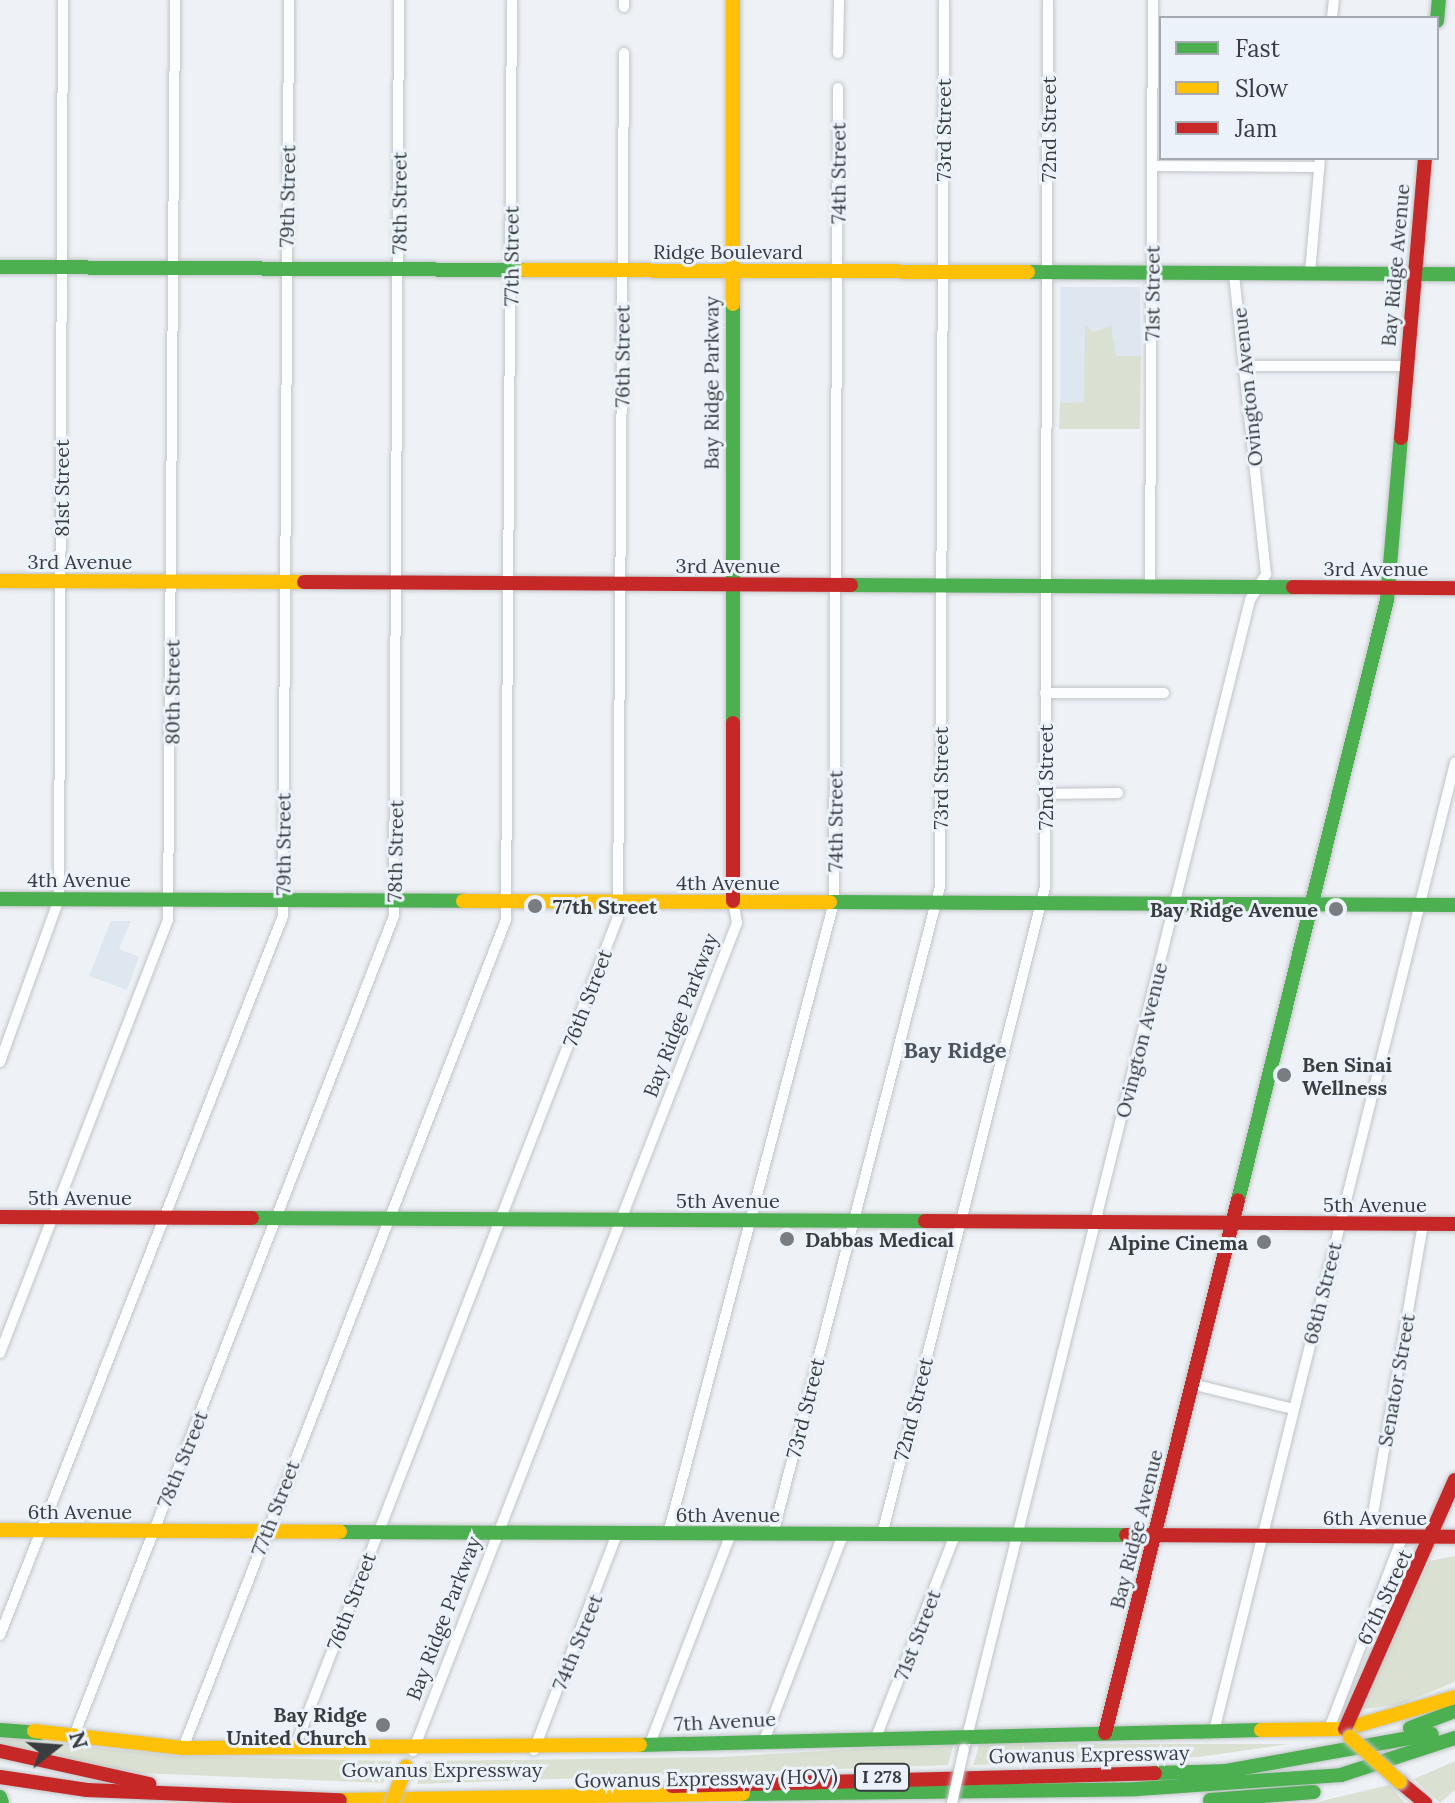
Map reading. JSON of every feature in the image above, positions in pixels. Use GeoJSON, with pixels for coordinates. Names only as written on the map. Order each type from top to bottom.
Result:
{"type":"FeatureCollection","features":[{"type":"Feature","properties":{"kind":"main road","name":"Bay Ridge Parkway"},"geometry":{"type":"LineString","coordinates":[[733,0],[730,585],[733,901]]}},
{"type":"Feature","properties":{"kind":"main road","name":"Bay Ridge Avenue"},"geometry":{"type":"LineString","coordinates":[[1105,1733],[1312,904],[1387,588],[1425,160]]}},
{"type":"Feature","properties":{"kind":"main road","name":"Ridge Boulevard"},"geometry":{"type":"LineString","coordinates":[[0,267],[1455,274]]}},
{"type":"Feature","properties":{"kind":"main road","name":"3rd Avenue"},"geometry":{"type":"LineString","coordinates":[[0,581],[1455,588]]}},
{"type":"Feature","properties":{"kind":"main road","name":"4th Avenue"},"geometry":{"type":"LineString","coordinates":[[0,899],[1455,905]]}},
{"type":"Feature","properties":{"kind":"main road","name":"5th Avenue"},"geometry":{"type":"LineString","coordinates":[[0,1217],[1455,1224]]}},
{"type":"Feature","properties":{"kind":"main road","name":"67th Street"},"geometry":{"type":"LineString","coordinates":[[1341,1731],[1433,1537],[1455,1480]]}},
{"type":"Feature","properties":{"kind":"main road","name":"6th Avenue"},"geometry":{"type":"LineString","coordinates":[[0,1530],[1455,1537]]}},
{"type":"Feature","properties":{"kind":"main road","name":"7th Avenue"},"geometry":{"type":"LineString","coordinates":[[0,1723],[73,1738],[183,1748],[534,1750],[877,1735],[1341,1731],[1455,1697]]}},
{"type":"Feature","properties":{"kind":"main road"},"geometry":{"type":"LineString","coordinates":[[1353,1754],[1455,1711]]}},
{"type":"Feature","properties":{"kind":"main road","name":"Gowanus Expressway"},"geometry":{"type":"LineString","coordinates":[[0,1766],[149,1784],[620,1789],[1183,1773],[1353,1754],[1455,1726]]}},
{"type":"Feature","properties":{"kind":"main road"},"geometry":{"type":"LineString","coordinates":[[0,1730],[40,1733]]}},
{"type":"Feature","properties":{"kind":"main road"},"geometry":{"type":"LineString","coordinates":[[1341,1731],[1420,1801]]}},
{"type":"Feature","properties":{"kind":"main road","name":"Gowanus Expressway (HOV)"},"geometry":{"type":"LineString","coordinates":[[0,1777],[115,1792],[310,1800],[1016,1791],[1277,1783],[1341,1775],[1455,1738]]}},
{"type":"Feature","properties":{"kind":"main road"},"geometry":{"type":"LineString","coordinates":[[0,1751],[149,1784]]}},
{"type":"Feature","properties":{"kind":"main road","name":"Bay Ridge Parkway"},"geometry":{"type":"LineString","coordinates":[[392,1803],[413,1751]]}},
{"type":"Feature","properties":{"kind":"main road"},"geometry":{"type":"LineString","coordinates":[[1114,1803],[1327,1791],[1455,1752]]}},
{"type":"Feature","properties":{"kind":"main road"},"geometry":{"type":"LineString","coordinates":[[0,1790],[88,1803]]}},
{"type":"Feature","properties":{"kind":"main road"},"geometry":{"type":"LineString","coordinates":[[845,1803],[1016,1791]]}},
{"type":"Feature","properties":{"kind":"main road"},"geometry":{"type":"LineString","coordinates":[[0,1797],[2,1803]]}},
{"type":"Feature","properties":{"kind":"street","name":"81st Street"},"geometry":{"type":"LineString","coordinates":[[0,1062],[59,899],[63,0]]}},
{"type":"Feature","properties":{"kind":"street","name":"80th Street"},"geometry":{"type":"LineString","coordinates":[[0,1353],[54,1217],[171,898],[175,0]]}},
{"type":"Feature","properties":{"kind":"street","name":"79th Street"},"geometry":{"type":"LineString","coordinates":[[0,1635],[164,1217],[283,900],[289,0]]}},
{"type":"Feature","properties":{"kind":"street","name":"78th Street"},"geometry":{"type":"LineString","coordinates":[[73,1738],[278,1218],[395,900],[399,0]]}},
{"type":"Feature","properties":{"kind":"street","name":"77th Street"},"geometry":{"type":"LineString","coordinates":[[183,1748],[507,902],[512,0]]}},
{"type":"Feature","properties":{"kind":"street"},"geometry":{"type":"LineString","coordinates":[[838,53],[839,0]]}},
{"type":"Feature","properties":{"kind":"street","name":"73rd Street"},"geometry":{"type":"LineString","coordinates":[[773,1534],[851,1221],[940,887],[944,0]]}},
{"type":"Feature","properties":{"kind":"street","name":"72nd Street"},"geometry":{"type":"LineString","coordinates":[[882,1535],[1040,903],[1045,693],[1048,0]]}},
{"type":"Feature","properties":{"kind":"street","name":"71st Street"},"geometry":{"type":"LineString","coordinates":[[1150,587],[1152,166],[1157,65],[1153,0]]}},
{"type":"Feature","properties":{"kind":"street","name":"76th Street"},"geometry":{"type":"LineString","coordinates":[[294,1749],[502,1219],[621,901],[624,53]]}},
{"type":"Feature","properties":{"kind":"street","name":"74th Street"},"geometry":{"type":"LineString","coordinates":[[668,1534],[834,902],[838,88]]}},
{"type":"Feature","properties":{"kind":"street"},"geometry":{"type":"LineString","coordinates":[[1152,166],[1319,162],[1310,273]]}},
{"type":"Feature","properties":{"kind":"street","name":"Ovington Avenue"},"geometry":{"type":"LineString","coordinates":[[952,1803],[1176,904],[1258,587],[1266,574],[1234,273]]}},
{"type":"Feature","properties":{"kind":"street"},"geometry":{"type":"LineString","coordinates":[[1244,366],[1406,366]]}},
{"type":"Feature","properties":{"kind":"street"},"geometry":{"type":"LineString","coordinates":[[1045,693],[1164,693]]}},
{"type":"Feature","properties":{"kind":"street","name":"68th Street"},"geometry":{"type":"LineString","coordinates":[[1214,1731],[1455,763]]}},
{"type":"Feature","properties":{"kind":"street"},"geometry":{"type":"LineString","coordinates":[[1044,794],[1118,793]]}},
{"type":"Feature","properties":{"kind":"street","name":"Bay Ridge Parkway"},"geometry":{"type":"LineString","coordinates":[[413,1751],[737,923],[733,901]]}},
{"type":"Feature","properties":{"kind":"street","name":"Senator Street"},"geometry":{"type":"LineString","coordinates":[[1369,1537],[1423,1224]]}},
{"type":"Feature","properties":{"kind":"street"},"geometry":{"type":"LineString","coordinates":[[1192,1384],[1293,1409]]}},
{"type":"Feature","properties":{"kind":"street","name":"74th Street"},"geometry":{"type":"LineString","coordinates":[[534,1750],[617,1534]]}},
{"type":"Feature","properties":{"kind":"street"},"geometry":{"type":"LineString","coordinates":[[649,1746],[731,1534]]}},
{"type":"Feature","properties":{"kind":"street"},"geometry":{"type":"LineString","coordinates":[[765,1738],[843,1535]]}},
{"type":"Feature","properties":{"kind":"street","name":"71st Street"},"geometry":{"type":"LineString","coordinates":[[877,1735],[955,1535]]}},
{"type":"Feature","properties":{"kind":"street","name":"67th Street"},"geometry":{"type":"LineString","coordinates":[[1341,1731],[1402,1538]]}},
{"type":"Feature","properties":{"kind":"shaded area"},"geometry":{"type":"Polygon","coordinates":[[[1060,287],[1140,287],[1141,356],[1115,356],[1107,330],[1092,332],[1084,403],[1060,403],[1060,287]]]}},
{"type":"Feature","properties":{"kind":"shaded area"},"geometry":{"type":"Polygon","coordinates":[[[111,921],[131,921],[119,949],[139,957],[127,990],[89,976],[111,921]]]}},
{"type":"Feature","properties":{"kind":"green space"},"geometry":{"type":"Polygon","coordinates":[[[1085,325],[1093,332],[1111,326],[1116,356],[1141,356],[1140,429],[1059,429],[1060,403],[1084,402],[1085,325]]]}},
{"type":"Feature","properties":{"kind":"green space"},"geometry":{"type":"Polygon","coordinates":[[[1455,1556],[1455,1682],[1398,1705],[1362,1709],[1429,1561],[1455,1556]]]}},
{"type":"Feature","properties":{"kind":"green space"},"geometry":{"type":"Polygon","coordinates":[[[0,1737],[175,1756],[392,1761],[383,1783],[139,1773],[0,1748],[0,1737]]]}},
{"type":"Feature","properties":{"kind":"green space"},"geometry":{"type":"Polygon","coordinates":[[[954,1743],[948,1765],[417,1784],[426,1761],[722,1757],[954,1743]]]}},
{"type":"Feature","properties":{"kind":"green space"},"geometry":{"type":"Polygon","coordinates":[[[980,1743],[1290,1744],[1199,1757],[973,1765],[980,1743]]]}},
{"type":"Feature","properties":{"kind":"green space"},"geometry":{"type":"Polygon","coordinates":[[[1455,1761],[1455,1790],[1440,1803],[1414,1779],[1455,1761]]]}},
{"type":"Feature","properties":{"kind":"green space"},"geometry":{"type":"Polygon","coordinates":[[[1389,1785],[1405,1803],[1313,1803],[1389,1785]]]}},
{"type":"Feature","properties":{"kind":"traffic: fast"},"geometry":{"type":"LineString","coordinates":[[1437,16],[1439,0]]}},
{"type":"Feature","properties":{"kind":"traffic: fast"},"geometry":{"type":"LineString","coordinates":[[0,267],[525,270]]}},
{"type":"Feature","properties":{"kind":"traffic: fast"},"geometry":{"type":"LineString","coordinates":[[1028,272],[1455,274]]}},
{"type":"Feature","properties":{"kind":"traffic: fast"},"geometry":{"type":"LineString","coordinates":[[733,304],[733,723]]}},
{"type":"Feature","properties":{"kind":"traffic: fast"},"geometry":{"type":"LineString","coordinates":[[1238,1200],[1387,600],[1401,438]]}},
{"type":"Feature","properties":{"kind":"traffic: fast"},"geometry":{"type":"LineString","coordinates":[[851,585],[1293,587]]}},
{"type":"Feature","properties":{"kind":"traffic: fast"},"geometry":{"type":"LineString","coordinates":[[0,899],[463,901]]}},
{"type":"Feature","properties":{"kind":"traffic: fast"},"geometry":{"type":"LineString","coordinates":[[830,902],[1455,905]]}},
{"type":"Feature","properties":{"kind":"traffic: fast"},"geometry":{"type":"LineString","coordinates":[[252,1218],[925,1221]]}},
{"type":"Feature","properties":{"kind":"traffic: fast"},"geometry":{"type":"LineString","coordinates":[[340,1532],[1126,1535]]}},
{"type":"Feature","properties":{"kind":"traffic: fast"},"geometry":{"type":"LineString","coordinates":[[1410,1728],[1455,1711]]}},
{"type":"Feature","properties":{"kind":"traffic: fast"},"geometry":{"type":"LineString","coordinates":[[0,1730],[40,1733]]}},
{"type":"Feature","properties":{"kind":"traffic: fast"},"geometry":{"type":"LineString","coordinates":[[640,1745],[1261,1730]]}},
{"type":"Feature","properties":{"kind":"traffic: fast"},"geometry":{"type":"LineString","coordinates":[[1155,1773],[1226,1771],[1432,1734]]}},
{"type":"Feature","properties":{"kind":"traffic: fast"},"geometry":{"type":"LineString","coordinates":[[743,1794],[1137,1789],[1341,1775],[1455,1738]]}},
{"type":"Feature","properties":{"kind":"traffic: fast"},"geometry":{"type":"LineString","coordinates":[[1210,1800],[1314,1792]]}},
{"type":"Feature","properties":{"kind":"traffic: fast"},"geometry":{"type":"LineString","coordinates":[[0,1797],[2,1803]]}},
{"type":"Feature","properties":{"kind":"traffic: slow"},"geometry":{"type":"LineString","coordinates":[[733,0],[733,304]]}},
{"type":"Feature","properties":{"kind":"traffic: slow"},"geometry":{"type":"LineString","coordinates":[[525,270],[1028,272]]}},
{"type":"Feature","properties":{"kind":"traffic: slow"},"geometry":{"type":"LineString","coordinates":[[0,581],[304,582]]}},
{"type":"Feature","properties":{"kind":"traffic: slow"},"geometry":{"type":"LineString","coordinates":[[463,901],[830,902]]}},
{"type":"Feature","properties":{"kind":"traffic: slow"},"geometry":{"type":"LineString","coordinates":[[0,1530],[340,1532]]}},
{"type":"Feature","properties":{"kind":"traffic: slow"},"geometry":{"type":"LineString","coordinates":[[1261,1730],[1345,1729],[1455,1697]]}},
{"type":"Feature","properties":{"kind":"traffic: slow"},"geometry":{"type":"LineString","coordinates":[[34,1731],[183,1748],[640,1745]]}},
{"type":"Feature","properties":{"kind":"traffic: slow"},"geometry":{"type":"LineString","coordinates":[[1350,1737],[1400,1782]]}},
{"type":"Feature","properties":{"kind":"traffic: slow"},"geometry":{"type":"LineString","coordinates":[[392,1803],[406,1767]]}},
{"type":"Feature","properties":{"kind":"traffic: slow"},"geometry":{"type":"LineString","coordinates":[[340,1800],[743,1794]]}},
{"type":"Feature","properties":{"kind":"traffic: jam"},"geometry":{"type":"LineString","coordinates":[[1401,438],[1425,160]]}},
{"type":"Feature","properties":{"kind":"traffic: jam"},"geometry":{"type":"LineString","coordinates":[[304,582],[851,585]]}},
{"type":"Feature","properties":{"kind":"traffic: jam"},"geometry":{"type":"LineString","coordinates":[[1293,587],[1455,588]]}},
{"type":"Feature","properties":{"kind":"traffic: jam"},"geometry":{"type":"LineString","coordinates":[[733,723],[733,901]]}},
{"type":"Feature","properties":{"kind":"traffic: jam"},"geometry":{"type":"LineString","coordinates":[[1105,1733],[1238,1200]]}},
{"type":"Feature","properties":{"kind":"traffic: jam"},"geometry":{"type":"LineString","coordinates":[[0,1217],[252,1218]]}},
{"type":"Feature","properties":{"kind":"traffic: jam"},"geometry":{"type":"LineString","coordinates":[[925,1221],[1455,1224]]}},
{"type":"Feature","properties":{"kind":"traffic: jam"},"geometry":{"type":"LineString","coordinates":[[1345,1729],[1455,1480]]}},
{"type":"Feature","properties":{"kind":"traffic: jam"},"geometry":{"type":"LineString","coordinates":[[1126,1535],[1455,1537]]}},
{"type":"Feature","properties":{"kind":"traffic: jam"},"geometry":{"type":"LineString","coordinates":[[0,1751],[149,1784]]}},
{"type":"Feature","properties":{"kind":"traffic: jam"},"geometry":{"type":"LineString","coordinates":[[672,1786],[1155,1773]]}},
{"type":"Feature","properties":{"kind":"traffic: jam"},"geometry":{"type":"LineString","coordinates":[[0,1777],[87,1790],[340,1800]]}},
{"type":"Feature","properties":{"kind":"traffic: jam"},"geometry":{"type":"LineString","coordinates":[[1400,1782],[1425,1803]]}},
{"type":"Feature","properties":{"kind":"place","name":"77th Street"},"geometry":{"type":"Point","coordinates":[535,906]}},
{"type":"Feature","properties":{"kind":"place","name":"Bay Ridge Avenue"},"geometry":{"type":"Point","coordinates":[1336,909]}},
{"type":"Feature","properties":{"kind":"place","name":"Ben Sinai Wellness"},"geometry":{"type":"Point","coordinates":[1284,1075]}},
{"type":"Feature","properties":{"kind":"place","name":"Dabbas Medical"},"geometry":{"type":"Point","coordinates":[787,1239]}},
{"type":"Feature","properties":{"kind":"place","name":"Alpine Cinema"},"geometry":{"type":"Point","coordinates":[1264,1242]}},
{"type":"Feature","properties":{"kind":"place","name":"Bay Ridge United Church"},"geometry":{"type":"Point","coordinates":[383,1725]}},
{"type":"Feature","properties":{"kind":"district","name":"Bay Ridge"},"geometry":{"type":"Point","coordinates":[955,1051]}}]}
